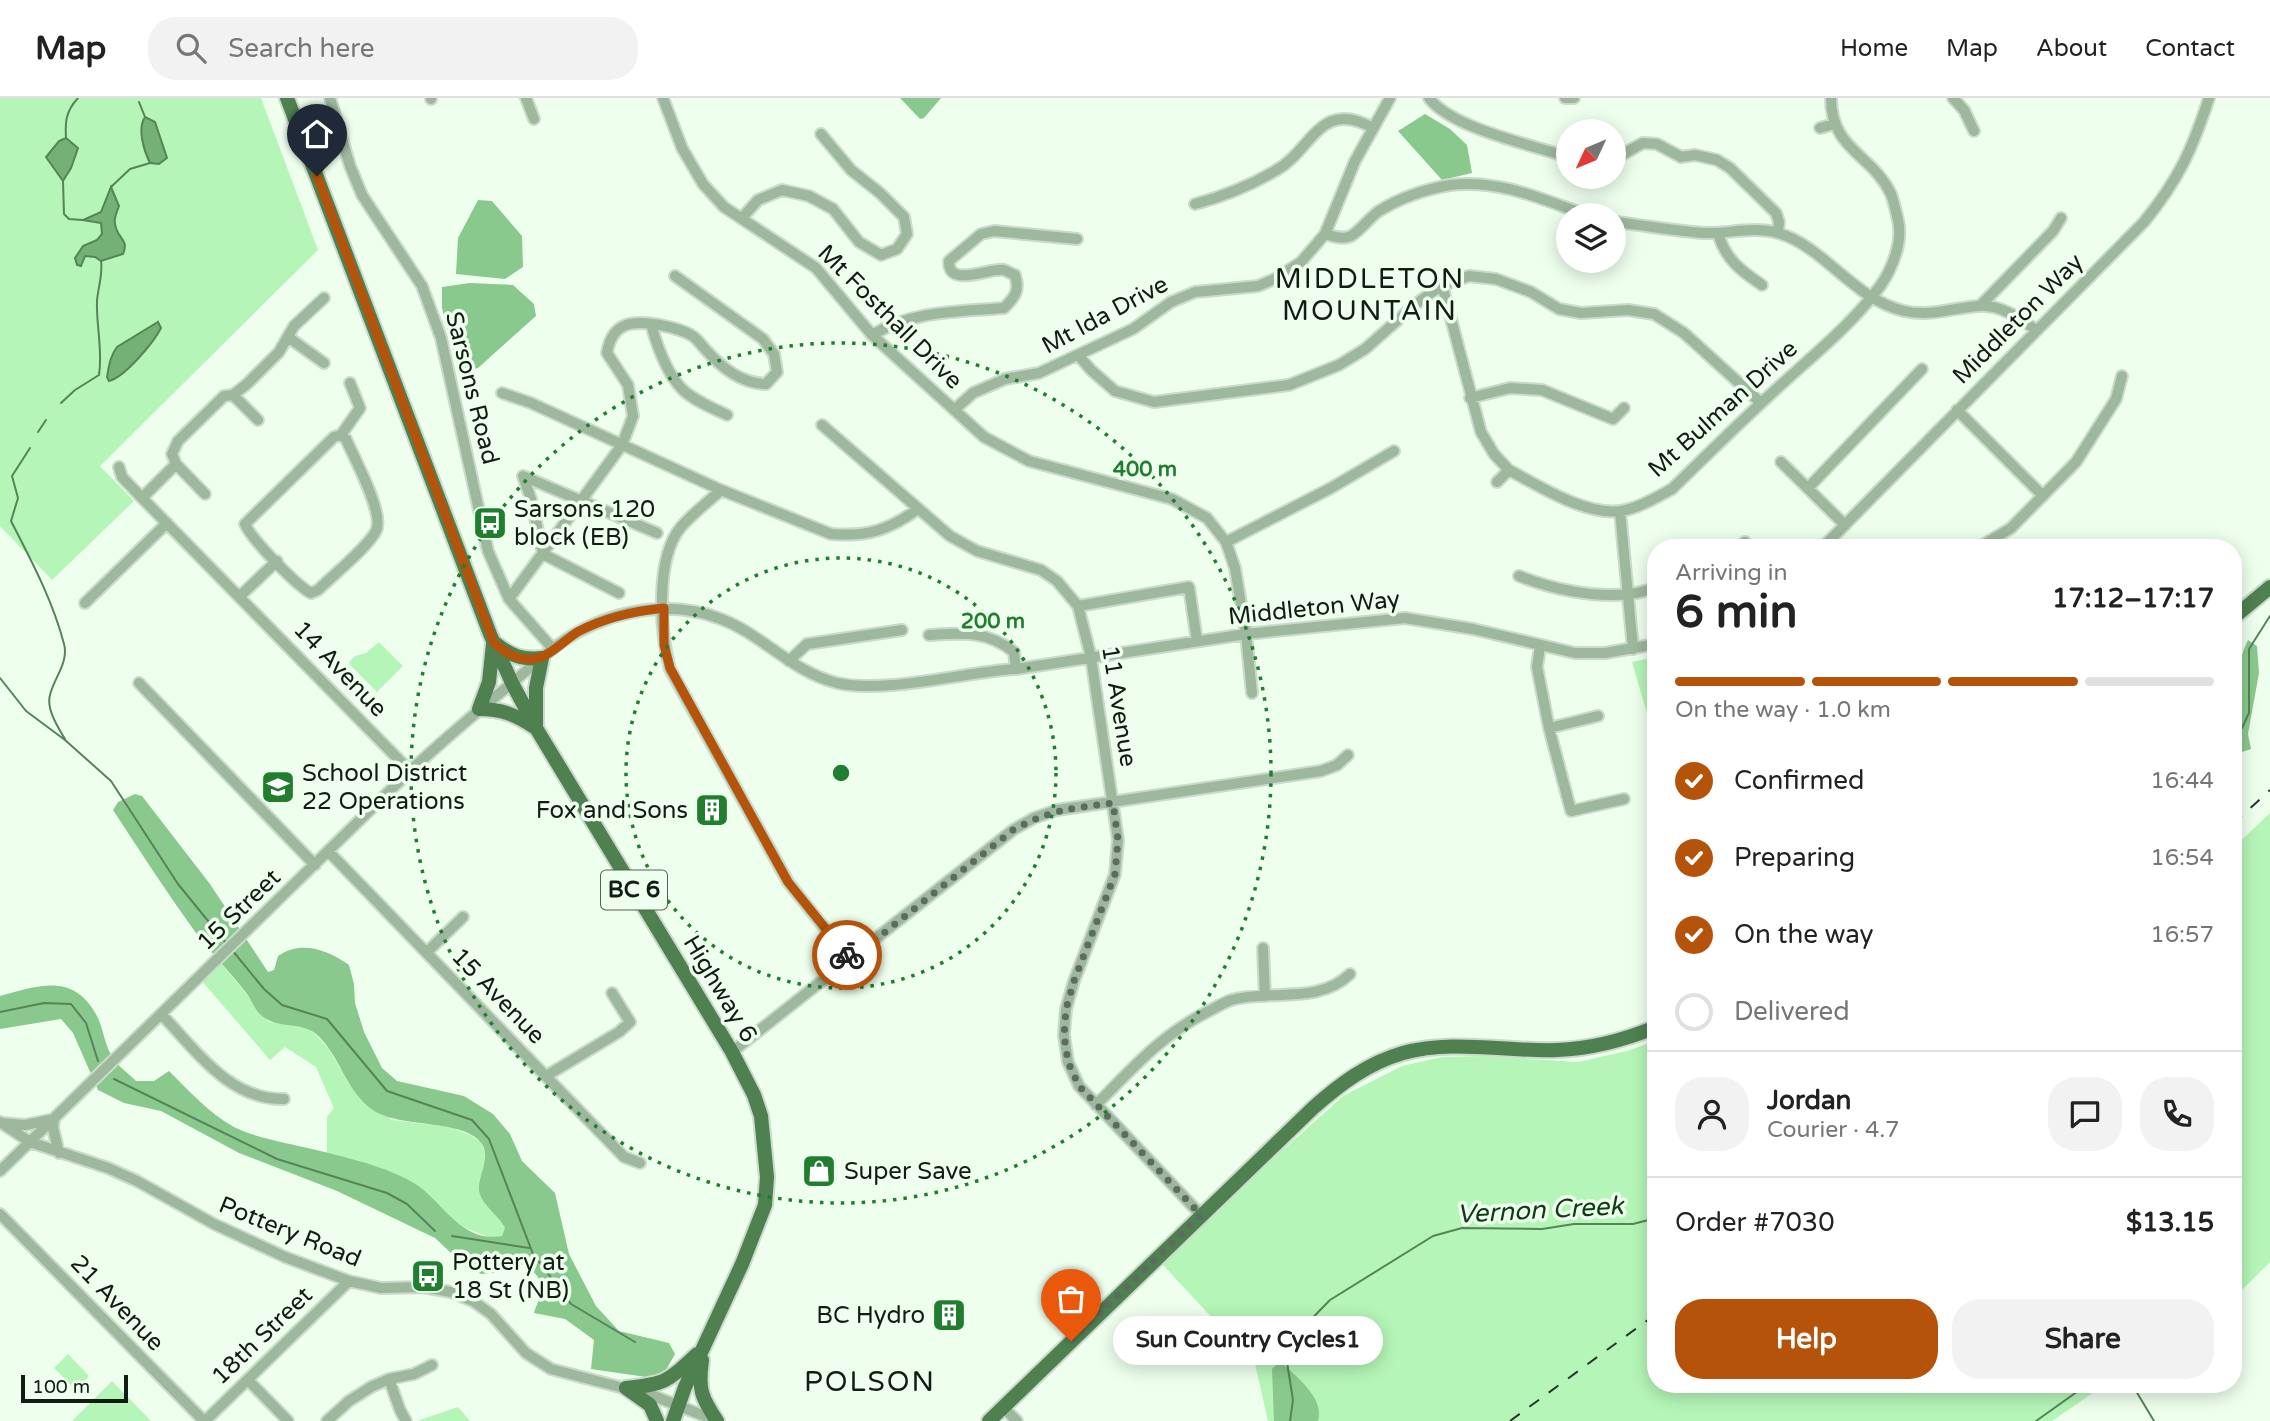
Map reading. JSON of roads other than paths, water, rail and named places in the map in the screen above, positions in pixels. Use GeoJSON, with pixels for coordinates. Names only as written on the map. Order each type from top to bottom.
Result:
{"type":"FeatureCollection","features":[{"type":"Feature","properties":{"kind":"main road","name":"Highway 6"},"geometry":{"type":"LineString","coordinates":[[287,98],[494,643],[512,683],[536,728],[732,1052],[754,1095],[761,1116],[767,1177],[765,1205],[743,1264],[678,1404],[673,1421]]}},
{"type":"Feature","properties":{"kind":"main road"},"geometry":{"type":"LineString","coordinates":[[2242,610],[2270,587]]}},
{"type":"Feature","properties":{"kind":"main road"},"geometry":{"type":"LineString","coordinates":[[536,728],[503,710],[479,709],[489,681],[494,643],[521,659],[547,653]]}},
{"type":"Feature","properties":{"kind":"main road"},"geometry":{"type":"LineString","coordinates":[[536,728],[536,688],[547,653]]}},
{"type":"Feature","properties":{"kind":"main road"},"geometry":{"type":"LineString","coordinates":[[989,1421],[1201,1215],[1344,1081],[1362,1070],[1402,1053],[1440,1046],[1557,1050],[1595,1047],[1647,1030]]}},
{"type":"Feature","properties":{"kind":"main road"},"geometry":{"type":"LineString","coordinates":[[626,1388],[652,1386],[669,1380],[703,1349]]}},
{"type":"Feature","properties":{"kind":"main road"},"geometry":{"type":"LineString","coordinates":[[703,1349],[699,1384],[703,1399],[717,1421]]}},
{"type":"Feature","properties":{"kind":"main road"},"geometry":{"type":"LineString","coordinates":[[626,1388],[650,1405],[657,1421]]}},
{"type":"Feature","properties":{"kind":"street","name":"Sarsons Road"},"geometry":{"type":"LineString","coordinates":[[330,98],[350,166],[362,195],[422,286],[441,338],[488,551],[509,599],[547,653]]}},
{"type":"Feature","properties":{"kind":"street"},"geometry":{"type":"LineString","coordinates":[[526,98],[534,119]]}},
{"type":"Feature","properties":{"kind":"street","name":"Mt Fosthall Drive"},"geometry":{"type":"LineString","coordinates":[[663,98],[682,148],[702,184],[724,207],[816,268],[872,335],[991,442],[1029,461],[1172,499],[1207,518],[1226,542],[1235,568],[1252,693]]}},
{"type":"Feature","properties":{"kind":"street","name":"Mt Ida Drive"},"geometry":{"type":"LineString","coordinates":[[954,410],[973,393],[1005,379],[1039,373],[1133,329],[1171,302],[1195,292],[1258,286],[1277,278],[1301,262],[1325,233],[1355,161],[1390,98]]}},
{"type":"Feature","properties":{"kind":"street"},"geometry":{"type":"LineString","coordinates":[[1429,98],[1448,115],[1467,124],[1556,153]]}},
{"type":"Feature","properties":{"kind":"street"},"geometry":{"type":"LineString","coordinates":[[1565,98],[1574,98]]}},
{"type":"Feature","properties":{"kind":"street"},"geometry":{"type":"LineString","coordinates":[[1820,128],[1834,124],[1831,98]]}},
{"type":"Feature","properties":{"kind":"street"},"geometry":{"type":"LineString","coordinates":[[1953,98],[1964,110],[1974,131]]}},
{"type":"Feature","properties":{"kind":"street","name":"Middleton Way"},"geometry":{"type":"LineString","coordinates":[[1831,539],[2144,222],[2181,172],[2197,136],[2209,98]]}},
{"type":"Feature","properties":{"kind":"street"},"geometry":{"type":"LineString","coordinates":[[1195,204],[1276,171],[1290,160],[1319,125],[1333,116],[1351,115],[1373,128]]}},
{"type":"Feature","properties":{"kind":"street","name":"Mt Bulman Drive"},"geometry":{"type":"LineString","coordinates":[[1442,285],[1481,432],[1494,454],[1509,470],[1585,508],[1620,511],[1653,500],[1672,489],[1838,333],[1882,283],[1894,260],[1899,243],[1899,224],[1891,194],[1834,124]]}},
{"type":"Feature","properties":{"kind":"street"},"geometry":{"type":"LineString","coordinates":[[741,218],[758,200],[782,190],[809,195],[833,209],[859,242],[881,255],[897,249],[906,234],[904,217],[851,170],[821,134]]}},
{"type":"Feature","properties":{"kind":"street"},"geometry":{"type":"LineString","coordinates":[[1626,152],[1643,143],[1657,144],[1681,157],[1695,155],[1717,160],[1730,168],[1776,213],[1778,233]]}},
{"type":"Feature","properties":{"kind":"street"},"geometry":{"type":"LineString","coordinates":[[1325,233],[1339,238],[1349,237],[1379,211],[1419,193],[1450,185],[1485,184],[1514,189],[1556,204]]}},
{"type":"Feature","properties":{"kind":"street"},"geometry":{"type":"LineString","coordinates":[[1981,305],[2053,230],[2061,218]]}},
{"type":"Feature","properties":{"kind":"street"},"geometry":{"type":"LineString","coordinates":[[1626,223],[1703,233],[1743,230],[1778,233],[1805,246],[1871,297],[1903,311],[1931,314],[1981,305],[2017,316],[2036,330]]}},
{"type":"Feature","properties":{"kind":"street"},"geometry":{"type":"LineString","coordinates":[[872,335],[891,324],[912,317],[1004,308],[1014,298],[1019,287],[1015,275],[1005,270],[962,276],[953,274],[949,268],[949,261],[981,234],[993,230],[1077,239]]}},
{"type":"Feature","properties":{"kind":"street"},"geometry":{"type":"LineString","coordinates":[[1718,233],[1728,258],[1762,285]]}},
{"type":"Feature","properties":{"kind":"street"},"geometry":{"type":"LineString","coordinates":[[509,599],[622,445],[633,416],[628,385],[607,354],[609,339],[623,326],[637,321],[677,329],[693,336],[727,371],[752,383],[766,384],[777,372],[774,354],[763,338],[675,276]]}},
{"type":"Feature","properties":{"kind":"street"},"geometry":{"type":"LineString","coordinates":[[1078,355],[1090,370],[1115,391],[1154,402],[1289,385],[1328,370],[1365,349],[1442,285],[1469,276],[1496,279],[1531,292],[1559,309],[1581,313],[1628,310],[1654,314],[1684,333],[1761,403]]}},
{"type":"Feature","properties":{"kind":"street"},"geometry":{"type":"LineString","coordinates":[[205,494],[176,464],[172,454],[178,440],[224,396],[233,395],[279,352],[294,327],[324,298]]}},
{"type":"Feature","properties":{"kind":"street"},"geometry":{"type":"LineString","coordinates":[[651,324],[658,348],[682,389],[702,403],[727,415]]}},
{"type":"Feature","properties":{"kind":"street"},"geometry":{"type":"LineString","coordinates":[[288,337],[324,363]]}},
{"type":"Feature","properties":{"kind":"street"},"geometry":{"type":"LineString","coordinates":[[1808,488],[1922,369]]}},
{"type":"Feature","properties":{"kind":"street"},"geometry":{"type":"LineString","coordinates":[[1993,539],[2011,528],[2076,462],[2116,399],[2122,376]]}},
{"type":"Feature","properties":{"kind":"street","name":"14 Avenue"},"geometry":{"type":"LineString","coordinates":[[341,435],[346,439],[378,513],[377,529],[370,540],[318,590],[311,593],[303,589],[276,561],[248,531],[245,524],[334,438],[341,435],[360,408],[350,383]]}},
{"type":"Feature","properties":{"kind":"street"},"geometry":{"type":"LineString","coordinates":[[1470,398],[1510,388],[1542,390],[1613,418],[1624,408]]}},
{"type":"Feature","properties":{"kind":"street"},"geometry":{"type":"LineString","coordinates":[[502,393],[721,490],[831,534],[850,536],[876,532],[898,524],[918,509]]}},
{"type":"Feature","properties":{"kind":"street"},"geometry":{"type":"LineString","coordinates":[[233,395],[258,420]]}},
{"type":"Feature","properties":{"kind":"street"},"geometry":{"type":"LineString","coordinates":[[1957,410],[2043,496]]}},
{"type":"Feature","properties":{"kind":"street","name":"11 Avenue"},"geometry":{"type":"LineString","coordinates":[[822,425],[950,536],[977,551],[1041,570],[1058,581],[1078,606],[1091,657],[1118,840],[1115,874],[1066,1009],[1064,1035],[1068,1062],[1079,1086],[1201,1215]]}},
{"type":"Feature","properties":{"kind":"street"},"geometry":{"type":"LineString","coordinates":[[1226,542],[1331,488],[1394,451]]}},
{"type":"Feature","properties":{"kind":"street"},"geometry":{"type":"LineString","coordinates":[[1781,462],[1845,525]]}},
{"type":"Feature","properties":{"kind":"street"},"geometry":{"type":"LineString","coordinates":[[142,498],[176,464]]}},
{"type":"Feature","properties":{"kind":"street","name":"14 Avenue"},"geometry":{"type":"LineString","coordinates":[[119,467],[122,477],[142,498],[411,771]]}},
{"type":"Feature","properties":{"kind":"street"},"geometry":{"type":"LineString","coordinates":[[1497,482],[1509,470]]}},
{"type":"Feature","properties":{"kind":"street"},"geometry":{"type":"LineString","coordinates":[[542,554],[531,499],[519,472],[657,533]]}},
{"type":"Feature","properties":{"kind":"street"},"geometry":{"type":"LineString","coordinates":[[721,490],[680,528],[667,552],[662,577],[664,645],[670,668],[788,882],[850,960]]}},
{"type":"Feature","properties":{"kind":"street"},"geometry":{"type":"LineString","coordinates":[[1620,511],[1633,649]]}},
{"type":"Feature","properties":{"kind":"street"},"geometry":{"type":"LineString","coordinates":[[85,603],[167,523]]}},
{"type":"Feature","properties":{"kind":"street"},"geometry":{"type":"LineString","coordinates":[[542,554],[619,593]]}},
{"type":"Feature","properties":{"kind":"street"},"geometry":{"type":"LineString","coordinates":[[240,596],[276,561]]}},
{"type":"Feature","properties":{"kind":"street"},"geometry":{"type":"LineString","coordinates":[[1519,576],[1538,583],[1590,593],[1629,594],[1647,590]]}},
{"type":"Feature","properties":{"kind":"street"},"geometry":{"type":"LineString","coordinates":[[1078,606],[1189,587],[1197,641]]}},
{"type":"Feature","properties":{"kind":"street","name":"Middleton Way"},"geometry":{"type":"LineString","coordinates":[[512,683],[577,632],[630,612],[664,608],[695,611],[723,619],[805,671],[836,682],[860,685],[897,684],[1016,670],[1246,634],[1405,618],[1473,629],[1575,653],[1605,653],[1647,646]]}},
{"type":"Feature","properties":{"kind":"street"},"geometry":{"type":"LineString","coordinates":[[789,661],[807,645],[902,630]]}},
{"type":"Feature","properties":{"kind":"street"},"geometry":{"type":"LineString","coordinates":[[929,635],[962,633],[983,635],[1001,641],[1014,652],[1016,670]]}},
{"type":"Feature","properties":{"kind":"street"},"geometry":{"type":"LineString","coordinates":[[1540,646],[1537,667],[1549,728],[1572,811],[1624,799]]}},
{"type":"Feature","properties":{"kind":"street"},"geometry":{"type":"LineString","coordinates":[[139,683],[315,865]]}},
{"type":"Feature","properties":{"kind":"street","name":"15 Street"},"geometry":{"type":"LineString","coordinates":[[0,1171],[411,771],[512,683]]}},
{"type":"Feature","properties":{"kind":"street"},"geometry":{"type":"LineString","coordinates":[[1549,728],[1598,716]]}},
{"type":"Feature","properties":{"kind":"street"},"geometry":{"type":"LineString","coordinates":[[732,1052],[1013,830],[1034,818],[1057,810],[1321,771],[1337,765],[1348,755]]}},
{"type":"Feature","properties":{"kind":"street","name":"15 Avenue"},"geometry":{"type":"LineString","coordinates":[[329,852],[624,1157],[640,1163]]}},
{"type":"Feature","properties":{"kind":"street"},"geometry":{"type":"LineString","coordinates":[[427,952],[463,917]]}},
{"type":"Feature","properties":{"kind":"street"},"geometry":{"type":"LineString","coordinates":[[1263,948],[1265,996]]}},
{"type":"Feature","properties":{"kind":"street"},"geometry":{"type":"LineString","coordinates":[[1096,1105],[1164,1038],[1187,1022],[1231,1000],[1324,991],[1340,984],[1350,974]]}},
{"type":"Feature","properties":{"kind":"street"},"geometry":{"type":"LineString","coordinates":[[546,1076],[619,1032],[630,1022],[612,993]]}},
{"type":"Feature","properties":{"kind":"street"},"geometry":{"type":"LineString","coordinates":[[162,1015],[228,1082],[257,1097],[284,1099]]}},
{"type":"Feature","properties":{"kind":"street"},"geometry":{"type":"LineString","coordinates":[[0,1122],[39,1124],[54,1118]]}},
{"type":"Feature","properties":{"kind":"street"},"geometry":{"type":"LineString","coordinates":[[54,1118],[52,1128],[60,1153]]}},
{"type":"Feature","properties":{"kind":"street","name":"Pottery Road"},"geometry":{"type":"LineString","coordinates":[[0,1122],[30,1142],[108,1168],[214,1224],[285,1257],[349,1282],[381,1288],[423,1287],[451,1292],[473,1301],[526,1353],[551,1369],[678,1404],[717,1421]]}},
{"type":"Feature","properties":{"kind":"street","name":"21 Avenue"},"geometry":{"type":"LineString","coordinates":[[0,1213],[204,1421]]}},
{"type":"Feature","properties":{"kind":"street","name":"18th Street"},"geometry":{"type":"LineString","coordinates":[[204,1421],[349,1282]]}},
{"type":"Feature","properties":{"kind":"street"},"geometry":{"type":"LineString","coordinates":[[327,1421],[359,1394],[389,1379],[414,1374],[432,1365]]}},
{"type":"Feature","properties":{"kind":"street"},"geometry":{"type":"LineString","coordinates":[[389,1379],[406,1421]]}},
{"type":"Feature","properties":{"kind":"street"},"geometry":{"type":"LineString","coordinates":[[248,1380],[288,1421]]}},
{"type":"Feature","properties":{"kind":"street"},"geometry":{"type":"LineString","coordinates":[[1003,1407],[1017,1421]]}},
{"type":"Feature","properties":{"kind":"waterway"},"geometry":{"type":"LineString","coordinates":[[66,138],[67,117],[78,98]]}},
{"type":"Feature","properties":{"kind":"waterway"},"geometry":{"type":"LineString","coordinates":[[139,102],[145,117]]}},
{"type":"Feature","properties":{"kind":"waterway"},"geometry":{"type":"LineString","coordinates":[[111,187],[130,169],[150,163]]}},
{"type":"Feature","properties":{"kind":"waterway"},"geometry":{"type":"LineString","coordinates":[[63,181],[64,214],[69,219],[83,220]]}},
{"type":"Feature","properties":{"kind":"waterway"},"geometry":{"type":"LineString","coordinates":[[61,403],[75,390],[99,375],[97,301],[101,261]]}},
{"type":"Feature","properties":{"kind":"waterway"},"geometry":{"type":"LineString","coordinates":[[38,432],[46,420]]}},
{"type":"Feature","properties":{"kind":"waterway"},"geometry":{"type":"LineString","coordinates":[[30,448],[12,476],[18,498],[11,521],[48,596],[64,644],[63,664],[49,700],[53,718],[65,739]]}},
{"type":"Feature","properties":{"kind":"waterway","name":"Vernon Creek"},"geometry":{"type":"LineString","coordinates":[[2242,728],[2249,713],[2249,649],[2270,616]]}},
{"type":"Feature","properties":{"kind":"waterway"},"geometry":{"type":"LineString","coordinates":[[0,678],[26,711],[65,740],[111,781],[178,884],[226,943]]}},
{"type":"Feature","properties":{"kind":"waterway"},"geometry":{"type":"LineString","coordinates":[[232,950],[264,989],[282,1005],[327,1019],[387,1091],[472,1120],[489,1139],[533,1254],[571,1304],[635,1342]]}},
{"type":"Feature","properties":{"kind":"waterway"},"geometry":{"type":"LineString","coordinates":[[0,1012],[44,1003],[71,1004],[86,1023],[98,1061]]}},
{"type":"Feature","properties":{"kind":"waterway"},"geometry":{"type":"LineString","coordinates":[[114,1079],[277,1159],[387,1193],[407,1204],[435,1231]]}},
{"type":"Feature","properties":{"kind":"waterway","name":"Vernon Creek"},"geometry":{"type":"LineString","coordinates":[[1290,1421],[1293,1400],[1286,1356],[1289,1342],[1330,1300],[1433,1236],[1462,1228],[1542,1229],[1574,1224],[1633,1224],[1647,1220]]}},
{"type":"Feature","properties":{"kind":"waterway"},"geometry":{"type":"LineString","coordinates":[[452,1236],[529,1248]]}},
{"type":"Feature","properties":{"kind":"waterway"},"geometry":{"type":"LineString","coordinates":[[2036,1421],[2075,1393]]}},
{"type":"Feature","properties":{"kind":"waterway"},"geometry":{"type":"LineString","coordinates":[[2137,1393],[2154,1421]]}},
{"type":"Feature","properties":{"kind":"railway"},"geometry":{"type":"LineString","coordinates":[[2242,816],[2270,790]]}},
{"type":"Feature","properties":{"kind":"railway"},"geometry":{"type":"LineString","coordinates":[[1510,1421],[1647,1321]]}},
{"type":"Feature","properties":{"kind":"place","name":"Sarsons 120 block (EB)"},"geometry":{"type":"Point","coordinates":[490,523]}},
{"type":"Feature","properties":{"kind":"place","name":"School District 22 Operations"},"geometry":{"type":"Point","coordinates":[278,787]}},
{"type":"Feature","properties":{"kind":"place","name":"Fox and Sons"},"geometry":{"type":"Point","coordinates":[712,810]}},
{"type":"Feature","properties":{"kind":"place","name":"Super Save"},"geometry":{"type":"Point","coordinates":[819,1171]}},
{"type":"Feature","properties":{"kind":"place","name":"Pottery at 18 St (NB)"},"geometry":{"type":"Point","coordinates":[428,1276]}},
{"type":"Feature","properties":{"kind":"place","name":"BC Hydro"},"geometry":{"type":"Point","coordinates":[949,1315]}},
{"type":"Feature","properties":{"kind":"place","name":"Sun Country Cycles1"},"geometry":{"type":"Point","coordinates":[1071,1341]}},
{"type":"Feature","properties":{"kind":"district","name":"MIDDLETON MOUNTAIN"},"geometry":{"type":"Point","coordinates":[1370,295]}},
{"type":"Feature","properties":{"kind":"district","name":"POLSON"},"geometry":{"type":"Point","coordinates":[870,1382]}}]}
